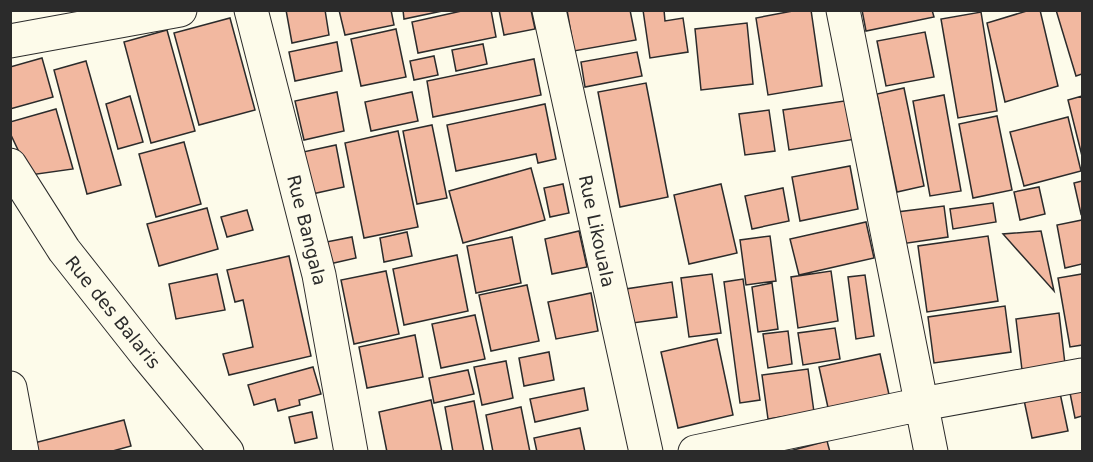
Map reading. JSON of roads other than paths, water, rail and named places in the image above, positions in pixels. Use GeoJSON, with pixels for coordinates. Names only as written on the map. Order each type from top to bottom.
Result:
{"type":"FeatureCollection","features":[{"type":"Feature","properties":{"kind":"street"},"geometry":{"type":"LineString","coordinates":[[10,41],[180,10]]}},
{"type":"Feature","properties":{"kind":"street","name":"Rue Bangala"},"geometry":{"type":"LineString","coordinates":[[251,10],[319,275],[351,452]]}},
{"type":"Feature","properties":{"kind":"street","name":"Rue Likouala"},"geometry":{"type":"LineString","coordinates":[[549,10],[646,452]]}},
{"type":"Feature","properties":{"kind":"street"},"geometry":{"type":"LineString","coordinates":[[843,10],[931,452]]}},
{"type":"Feature","properties":{"kind":"street","name":"Rue des Balaris"},"geometry":{"type":"LineString","coordinates":[[10,165],[64,250],[227,452]]}},
{"type":"Feature","properties":{"kind":"street"},"geometry":{"type":"LineString","coordinates":[[695,452],[922,404],[1083,375]]}},
{"type":"Feature","properties":{"kind":"street"},"geometry":{"type":"LineString","coordinates":[[10,388],[22,452]]}}]}
